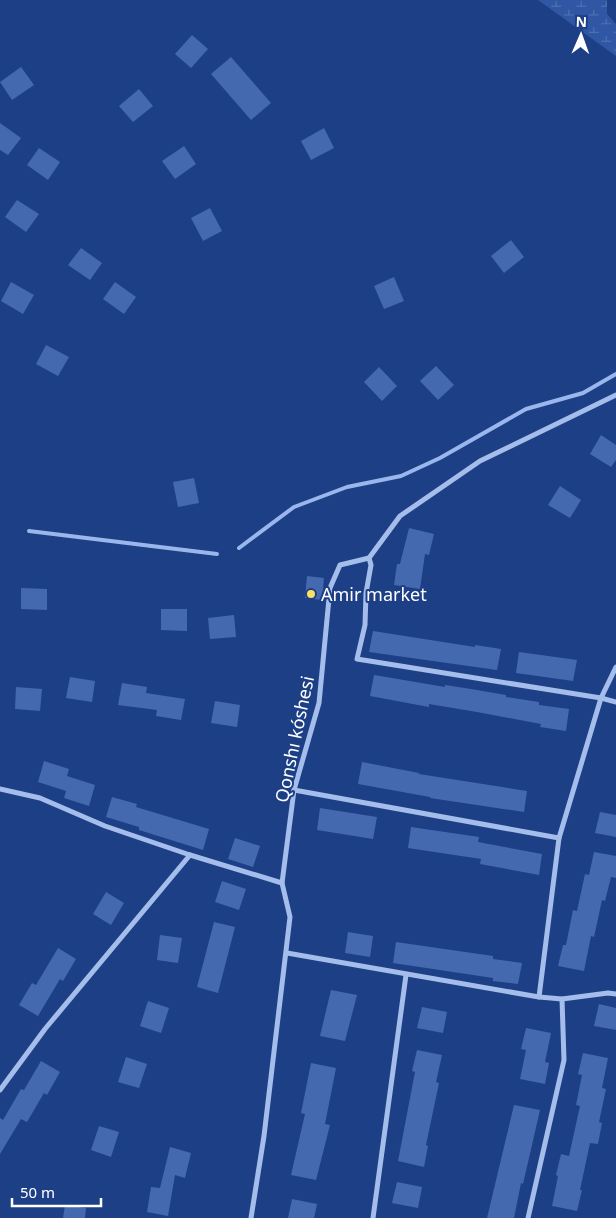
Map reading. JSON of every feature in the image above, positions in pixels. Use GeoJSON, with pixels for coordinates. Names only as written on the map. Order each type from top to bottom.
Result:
{"type":"FeatureCollection","features":[{"type":"Feature","properties":{"kind":"street"},"geometry":{"type":"LineString","coordinates":[[616,395],[480,461],[400,516],[369,558],[371,565],[366,593],[365,625],[358,659],[616,702]]}},
{"type":"Feature","properties":{"kind":"street","name":"Qonshı kóshesi"},"geometry":{"type":"LineString","coordinates":[[251,1218],[264,1136],[287,953],[290,917],[282,883],[294,790],[319,703],[330,588],[340,565],[369,558]]}},
{"type":"Feature","properties":{"kind":"street"},"geometry":{"type":"LineString","coordinates":[[539,997],[559,838],[601,698],[616,667]]}},
{"type":"Feature","properties":{"kind":"street"},"geometry":{"type":"LineString","coordinates":[[0,789],[40,798],[106,826],[190,855],[282,883]]}},
{"type":"Feature","properties":{"kind":"street"},"geometry":{"type":"LineString","coordinates":[[294,790],[559,838]]}},
{"type":"Feature","properties":{"kind":"street"},"geometry":{"type":"LineString","coordinates":[[0,1090],[45,1029],[190,855]]}},
{"type":"Feature","properties":{"kind":"street"},"geometry":{"type":"LineString","coordinates":[[287,953],[539,997],[562,999],[608,993],[616,994]]}},
{"type":"Feature","properties":{"kind":"street"},"geometry":{"type":"LineString","coordinates":[[373,1218],[406,975]]}},
{"type":"Feature","properties":{"kind":"street"},"geometry":{"type":"LineString","coordinates":[[528,1218],[564,1060],[562,999]]}},
{"type":"Feature","properties":{"kind":"green space"},"geometry":{"type":"Polygon","coordinates":[[[538,0],[607,0],[607,14],[616,24],[616,56],[538,0]]]}},
{"type":"Feature","properties":{"kind":"building"},"geometry":{"type":"Polygon","coordinates":[[[192,35],[208,49],[191,68],[175,54],[192,35]]]}},
{"type":"Feature","properties":{"kind":"building"},"geometry":{"type":"Polygon","coordinates":[[[231,57],[271,103],[251,120],[211,74],[231,57]]]}},
{"type":"Feature","properties":{"kind":"building"},"geometry":{"type":"Polygon","coordinates":[[[21,67],[34,85],[12,100],[0,82],[21,67]]]}},
{"type":"Feature","properties":{"kind":"building"},"geometry":{"type":"Polygon","coordinates":[[[139,89],[153,106],[133,122],[119,106],[139,89]]]}},
{"type":"Feature","properties":{"kind":"building"},"geometry":{"type":"Polygon","coordinates":[[[0,123],[21,138],[8,155],[0,150],[0,123]]]}},
{"type":"Feature","properties":{"kind":"building"},"geometry":{"type":"Polygon","coordinates":[[[324,128],[334,148],[311,160],[301,141],[324,128]]]}},
{"type":"Feature","properties":{"kind":"building"},"geometry":{"type":"Polygon","coordinates":[[[184,146],[196,164],[175,179],[162,161],[184,146]]]}},
{"type":"Feature","properties":{"kind":"building"},"geometry":{"type":"Polygon","coordinates":[[[39,148],[60,162],[48,180],[27,165],[39,148]]]}},
{"type":"Feature","properties":{"kind":"building"},"geometry":{"type":"Polygon","coordinates":[[[17,200],[39,214],[26,232],[5,217],[17,200]]]}},
{"type":"Feature","properties":{"kind":"building"},"geometry":{"type":"Polygon","coordinates":[[[210,208],[222,231],[203,241],[191,218],[210,208]]]}},
{"type":"Feature","properties":{"kind":"building"},"geometry":{"type":"Polygon","coordinates":[[[511,240],[524,257],[504,273],[491,256],[511,240]]]}},
{"type":"Feature","properties":{"kind":"building"},"geometry":{"type":"Polygon","coordinates":[[[81,248],[102,263],[90,280],[68,265],[81,248]]]}},
{"type":"Feature","properties":{"kind":"building"},"geometry":{"type":"Polygon","coordinates":[[[394,277],[404,301],[384,309],[374,286],[394,277]]]}},
{"type":"Feature","properties":{"kind":"building"},"geometry":{"type":"Polygon","coordinates":[[[11,282],[34,295],[23,314],[1,301],[11,282]]]}},
{"type":"Feature","properties":{"kind":"building"},"geometry":{"type":"Polygon","coordinates":[[[115,282],[136,297],[124,314],[103,299],[115,282]]]}},
{"type":"Feature","properties":{"kind":"building"},"geometry":{"type":"Polygon","coordinates":[[[46,345],[69,357],[58,376],[36,364],[46,345]]]}},
{"type":"Feature","properties":{"kind":"building"},"geometry":{"type":"Polygon","coordinates":[[[436,366],[454,385],[438,400],[420,381],[436,366]]]}},
{"type":"Feature","properties":{"kind":"building"},"geometry":{"type":"Polygon","coordinates":[[[379,367],[397,386],[382,401],[364,382],[379,367]]]}},
{"type":"Feature","properties":{"kind":"building"},"geometry":{"type":"Polygon","coordinates":[[[601,435],[616,445],[616,460],[611,467],[590,454],[601,435]]]}},
{"type":"Feature","properties":{"kind":"building"},"geometry":{"type":"Polygon","coordinates":[[[194,478],[199,503],[178,507],[173,482],[194,478]]]}},
{"type":"Feature","properties":{"kind":"building"},"geometry":{"type":"Polygon","coordinates":[[[560,486],[581,500],[570,518],[548,505],[560,486]]]}},
{"type":"Feature","properties":{"kind":"building"},"geometry":{"type":"Polygon","coordinates":[[[409,528],[434,534],[429,555],[425,554],[420,589],[394,585],[397,564],[400,564],[409,528]]]}},
{"type":"Feature","properties":{"kind":"building"},"geometry":{"type":"Polygon","coordinates":[[[307,576],[324,578],[322,600],[305,598],[307,576]]]}},
{"type":"Feature","properties":{"kind":"building"},"geometry":{"type":"Polygon","coordinates":[[[21,588],[47,589],[47,610],[21,609],[21,588]]]}},
{"type":"Feature","properties":{"kind":"building"},"geometry":{"type":"Polygon","coordinates":[[[161,609],[187,609],[187,631],[161,630],[161,609]]]}},
{"type":"Feature","properties":{"kind":"building"},"geometry":{"type":"Polygon","coordinates":[[[234,615],[236,637],[210,639],[208,618],[234,615]]]}},
{"type":"Feature","properties":{"kind":"building"},"geometry":{"type":"Polygon","coordinates":[[[373,631],[475,647],[475,645],[501,649],[497,670],[369,652],[373,631]]]}},
{"type":"Feature","properties":{"kind":"building"},"geometry":{"type":"Polygon","coordinates":[[[519,652],[577,660],[573,681],[516,673],[519,652]]]}},
{"type":"Feature","properties":{"kind":"building"},"geometry":{"type":"Polygon","coordinates":[[[374,675],[506,695],[506,697],[539,702],[539,705],[569,709],[566,731],[540,727],[541,724],[477,712],[429,704],[429,707],[370,696],[374,675]]]}},
{"type":"Feature","properties":{"kind":"building"},"geometry":{"type":"Polygon","coordinates":[[[70,677],[95,681],[92,702],[66,698],[70,677]]]}},
{"type":"Feature","properties":{"kind":"building"},"geometry":{"type":"Polygon","coordinates":[[[122,683],[147,687],[146,693],[185,699],[181,720],[156,716],[157,710],[118,705],[122,683]]]}},
{"type":"Feature","properties":{"kind":"building"},"geometry":{"type":"Polygon","coordinates":[[[16,687],[42,689],[40,711],[15,709],[16,687]]]}},
{"type":"Feature","properties":{"kind":"building"},"geometry":{"type":"Polygon","coordinates":[[[215,701],[240,705],[237,727],[211,723],[215,701]]]}},
{"type":"Feature","properties":{"kind":"building"},"geometry":{"type":"Polygon","coordinates":[[[44,761],[69,769],[67,776],[95,785],[89,806],[64,798],[66,791],[38,782],[44,761]]]}},
{"type":"Feature","properties":{"kind":"building"},"geometry":{"type":"Polygon","coordinates":[[[362,762],[419,774],[527,791],[524,812],[430,798],[358,784],[362,762]]]}},
{"type":"Feature","properties":{"kind":"building"},"geometry":{"type":"Polygon","coordinates":[[[112,797],[137,804],[136,807],[209,829],[203,850],[139,830],[139,827],[106,817],[112,797]]]}},
{"type":"Feature","properties":{"kind":"building"},"geometry":{"type":"Polygon","coordinates":[[[320,808],[377,817],[373,839],[317,830],[320,808]]]}},
{"type":"Feature","properties":{"kind":"building"},"geometry":{"type":"Polygon","coordinates":[[[600,812],[616,815],[616,837],[595,833],[600,812]]]}},
{"type":"Feature","properties":{"kind":"building"},"geometry":{"type":"Polygon","coordinates":[[[411,827],[479,837],[478,842],[542,854],[539,875],[480,864],[481,859],[408,848],[411,827]]]}},
{"type":"Feature","properties":{"kind":"building"},"geometry":{"type":"Polygon","coordinates":[[[235,838],[260,846],[253,867],[228,859],[235,838]]]}},
{"type":"Feature","properties":{"kind":"building"},"geometry":{"type":"Polygon","coordinates":[[[594,852],[616,856],[616,878],[611,877],[605,901],[602,900],[594,937],[591,936],[584,971],[558,966],[563,945],[566,945],[573,910],[577,911],[585,874],[589,875],[594,852]]]}},
{"type":"Feature","properties":{"kind":"building"},"geometry":{"type":"Polygon","coordinates":[[[222,881],[246,889],[239,910],[215,902],[222,881]]]}},
{"type":"Feature","properties":{"kind":"building"},"geometry":{"type":"Polygon","coordinates":[[[106,892],[124,903],[111,925],[93,914],[106,892]]]}},
{"type":"Feature","properties":{"kind":"building"},"geometry":{"type":"Polygon","coordinates":[[[214,922],[235,927],[218,993],[197,987],[214,922]]]}},
{"type":"Feature","properties":{"kind":"building"},"geometry":{"type":"Polygon","coordinates":[[[348,932],[373,936],[370,957],[345,953],[348,932]]]}},
{"type":"Feature","properties":{"kind":"building"},"geometry":{"type":"Polygon","coordinates":[[[160,935],[182,938],[178,963],[157,960],[160,935]]]}},
{"type":"Feature","properties":{"kind":"building"},"geometry":{"type":"Polygon","coordinates":[[[396,942],[493,956],[493,959],[522,963],[518,984],[493,981],[493,978],[393,963],[396,942]]]}},
{"type":"Feature","properties":{"kind":"building"},"geometry":{"type":"Polygon","coordinates":[[[58,948],[76,959],[63,981],[60,979],[38,1016],[19,1005],[32,983],[36,985],[58,948]]]}},
{"type":"Feature","properties":{"kind":"building"},"geometry":{"type":"Polygon","coordinates":[[[331,990],[357,995],[345,1041],[320,1036],[331,990]]]}},
{"type":"Feature","properties":{"kind":"building"},"geometry":{"type":"Polygon","coordinates":[[[148,1001],[169,1008],[161,1033],[140,1026],[148,1001]]]}},
{"type":"Feature","properties":{"kind":"building"},"geometry":{"type":"Polygon","coordinates":[[[599,1004],[616,1008],[616,1030],[594,1026],[599,1004]]]}},
{"type":"Feature","properties":{"kind":"building"},"geometry":{"type":"Polygon","coordinates":[[[422,1007],[447,1012],[443,1033],[417,1028],[422,1007]]]}},
{"type":"Feature","properties":{"kind":"building"},"geometry":{"type":"Polygon","coordinates":[[[526,1028],[551,1033],[545,1062],[549,1063],[545,1084],[520,1079],[526,1050],[521,1049],[526,1028]]]}},
{"type":"Feature","properties":{"kind":"building"},"geometry":{"type":"Polygon","coordinates":[[[417,1050],[442,1055],[436,1082],[439,1083],[426,1145],[428,1146],[424,1167],[398,1161],[415,1072],[412,1071],[417,1050]]]}},
{"type":"Feature","properties":{"kind":"building"},"geometry":{"type":"Polygon","coordinates":[[[583,1053],[608,1058],[602,1088],[606,1089],[599,1122],[602,1123],[598,1144],[590,1143],[577,1211],[552,1206],[561,1154],[569,1156],[580,1106],[576,1105],[582,1075],[578,1074],[583,1053]]]}},
{"type":"Feature","properties":{"kind":"building"},"geometry":{"type":"Polygon","coordinates":[[[126,1057],[147,1064],[139,1088],[118,1082],[126,1057]]]}},
{"type":"Feature","properties":{"kind":"building"},"geometry":{"type":"Polygon","coordinates":[[[41,1061],[60,1072],[47,1095],[44,1093],[27,1122],[21,1119],[0,1154],[0,1118],[3,1120],[21,1089],[24,1090],[41,1061]]]}},
{"type":"Feature","properties":{"kind":"building"},"geometry":{"type":"Polygon","coordinates":[[[311,1063],[336,1068],[325,1124],[330,1125],[316,1180],[291,1175],[305,1114],[301,1113],[311,1063]]]}},
{"type":"Feature","properties":{"kind":"building"},"geometry":{"type":"Polygon","coordinates":[[[514,1105],[540,1110],[523,1184],[521,1183],[514,1218],[487,1218],[514,1105]]]}},
{"type":"Feature","properties":{"kind":"building"},"geometry":{"type":"Polygon","coordinates":[[[99,1126],[119,1132],[111,1157],[91,1150],[99,1126]]]}},
{"type":"Feature","properties":{"kind":"building"},"geometry":{"type":"Polygon","coordinates":[[[170,1147],[191,1153],[185,1178],[175,1175],[168,1216],[147,1212],[151,1187],[160,1188],[170,1147]]]}},
{"type":"Feature","properties":{"kind":"building"},"geometry":{"type":"Polygon","coordinates":[[[397,1182],[422,1187],[418,1208],[392,1203],[397,1182]]]}},
{"type":"Feature","properties":{"kind":"building"},"geometry":{"type":"Polygon","coordinates":[[[292,1199],[317,1204],[314,1218],[288,1218],[292,1199]]]}},
{"type":"Feature","properties":{"kind":"building"},"geometry":{"type":"Polygon","coordinates":[[[65,1205],[86,1208],[85,1218],[63,1218],[65,1205]]]}},
{"type":"Feature","properties":{"kind":"waterway"},"geometry":{"type":"LineString","coordinates":[[239,548],[294,507],[347,487],[401,476],[440,458],[526,409],[583,393],[616,374]]}},
{"type":"Feature","properties":{"kind":"waterway"},"geometry":{"type":"LineString","coordinates":[[29,531],[217,554]]}},
{"type":"Feature","properties":{"kind":"place","name":"Amir market"},"geometry":{"type":"Point","coordinates":[311,594]}}]}
